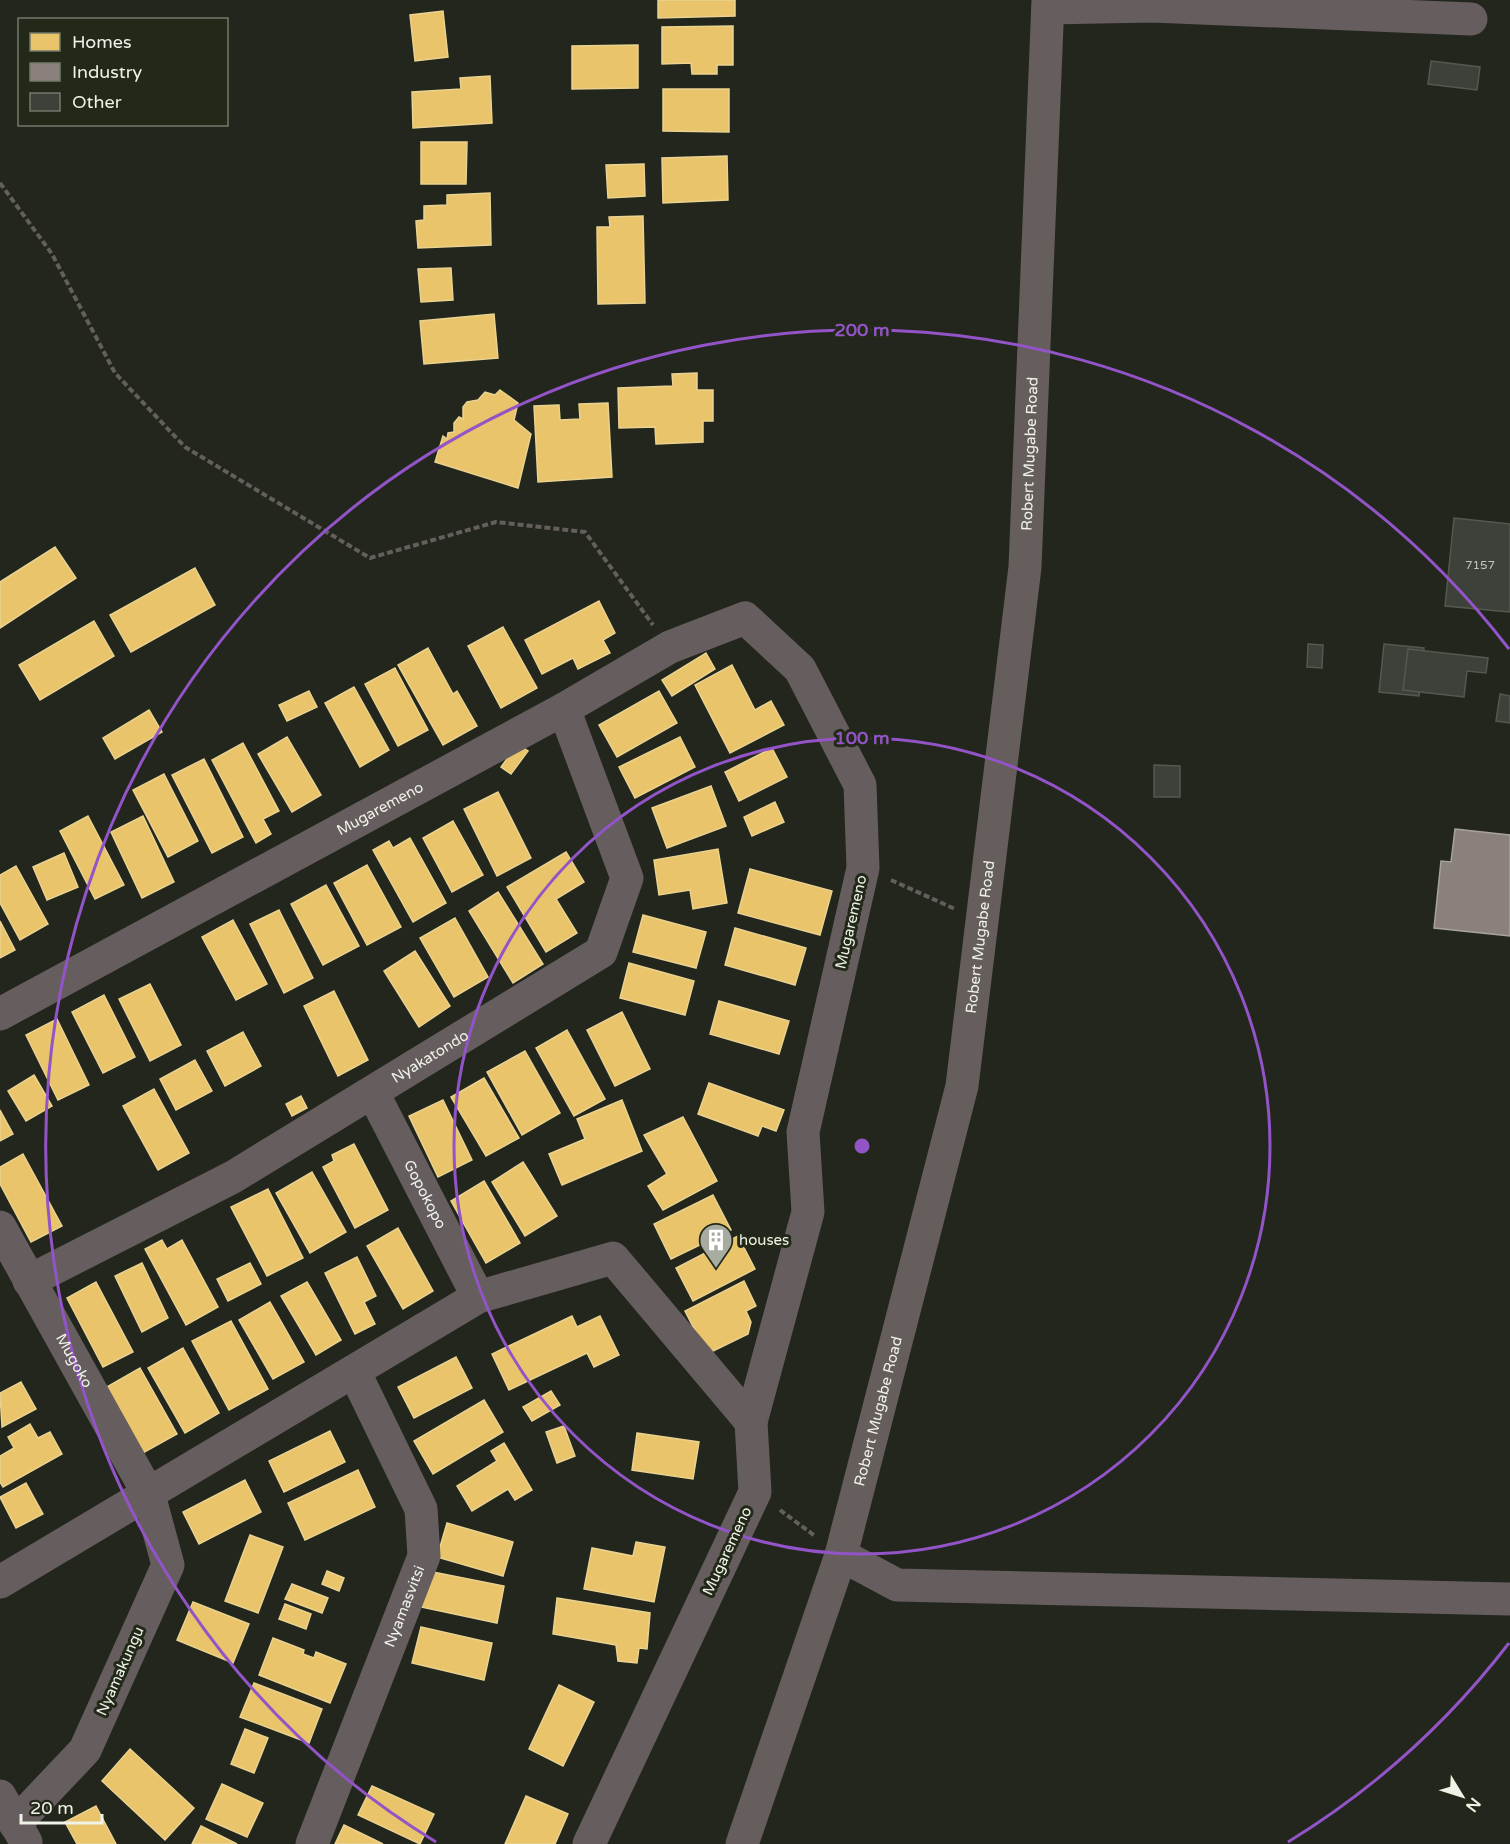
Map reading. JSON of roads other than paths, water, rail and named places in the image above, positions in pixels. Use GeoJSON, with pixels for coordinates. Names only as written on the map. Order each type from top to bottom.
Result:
{"type":"FeatureCollection","features":[{"type":"Feature","properties":{"kind":"main road","name":"Robert Mugabe Road"},"geometry":{"type":"LineString","coordinates":[[742,1844],[841,1554],[962,1086],[1025,567],[1048,4]]}},
{"type":"Feature","properties":{"kind":"street"},"geometry":{"type":"LineString","coordinates":[[1048,4],[1471,19]]}},
{"type":"Feature","properties":{"kind":"street","name":"Mugaremeno"},"geometry":{"type":"LineString","coordinates":[[0,1014],[564,709],[670,647],[745,618],[800,669],[860,785],[863,868],[803,1132],[808,1212],[752,1422],[755,1492],[589,1844]]}},
{"type":"Feature","properties":{"kind":"street","name":"Nyakatondo"},"geometry":{"type":"LineString","coordinates":[[29,1281],[232,1177],[601,952],[627,878],[564,709]]}},
{"type":"Feature","properties":{"kind":"street","name":"Gopokopo"},"geometry":{"type":"LineString","coordinates":[[373,1093],[478,1297]]}},
{"type":"Feature","properties":{"kind":"street","name":"Mugoko"},"geometry":{"type":"LineString","coordinates":[[0,1227],[149,1495]]}},
{"type":"Feature","properties":{"kind":"street"},"geometry":{"type":"LineString","coordinates":[[0,1582],[478,1297],[613,1258],[752,1422]]}},
{"type":"Feature","properties":{"kind":"street","name":"Nyamasvitsi"},"geometry":{"type":"LineString","coordinates":[[312,1844],[424,1556],[421,1509],[354,1371]]}},
{"type":"Feature","properties":{"kind":"street","name":"Nyamakungu"},"geometry":{"type":"LineString","coordinates":[[21,1834],[85,1750],[168,1565],[149,1495]]}},
{"type":"Feature","properties":{"kind":"street"},"geometry":{"type":"LineString","coordinates":[[841,1554],[897,1585],[1510,1599]]}},
{"type":"Feature","properties":{"kind":"street"},"geometry":{"type":"LineString","coordinates":[[0,1796],[21,1834]]}},
{"type":"Feature","properties":{"kind":"place","name":"houses"},"geometry":{"type":"Point","coordinates":[716,1269]}}]}
